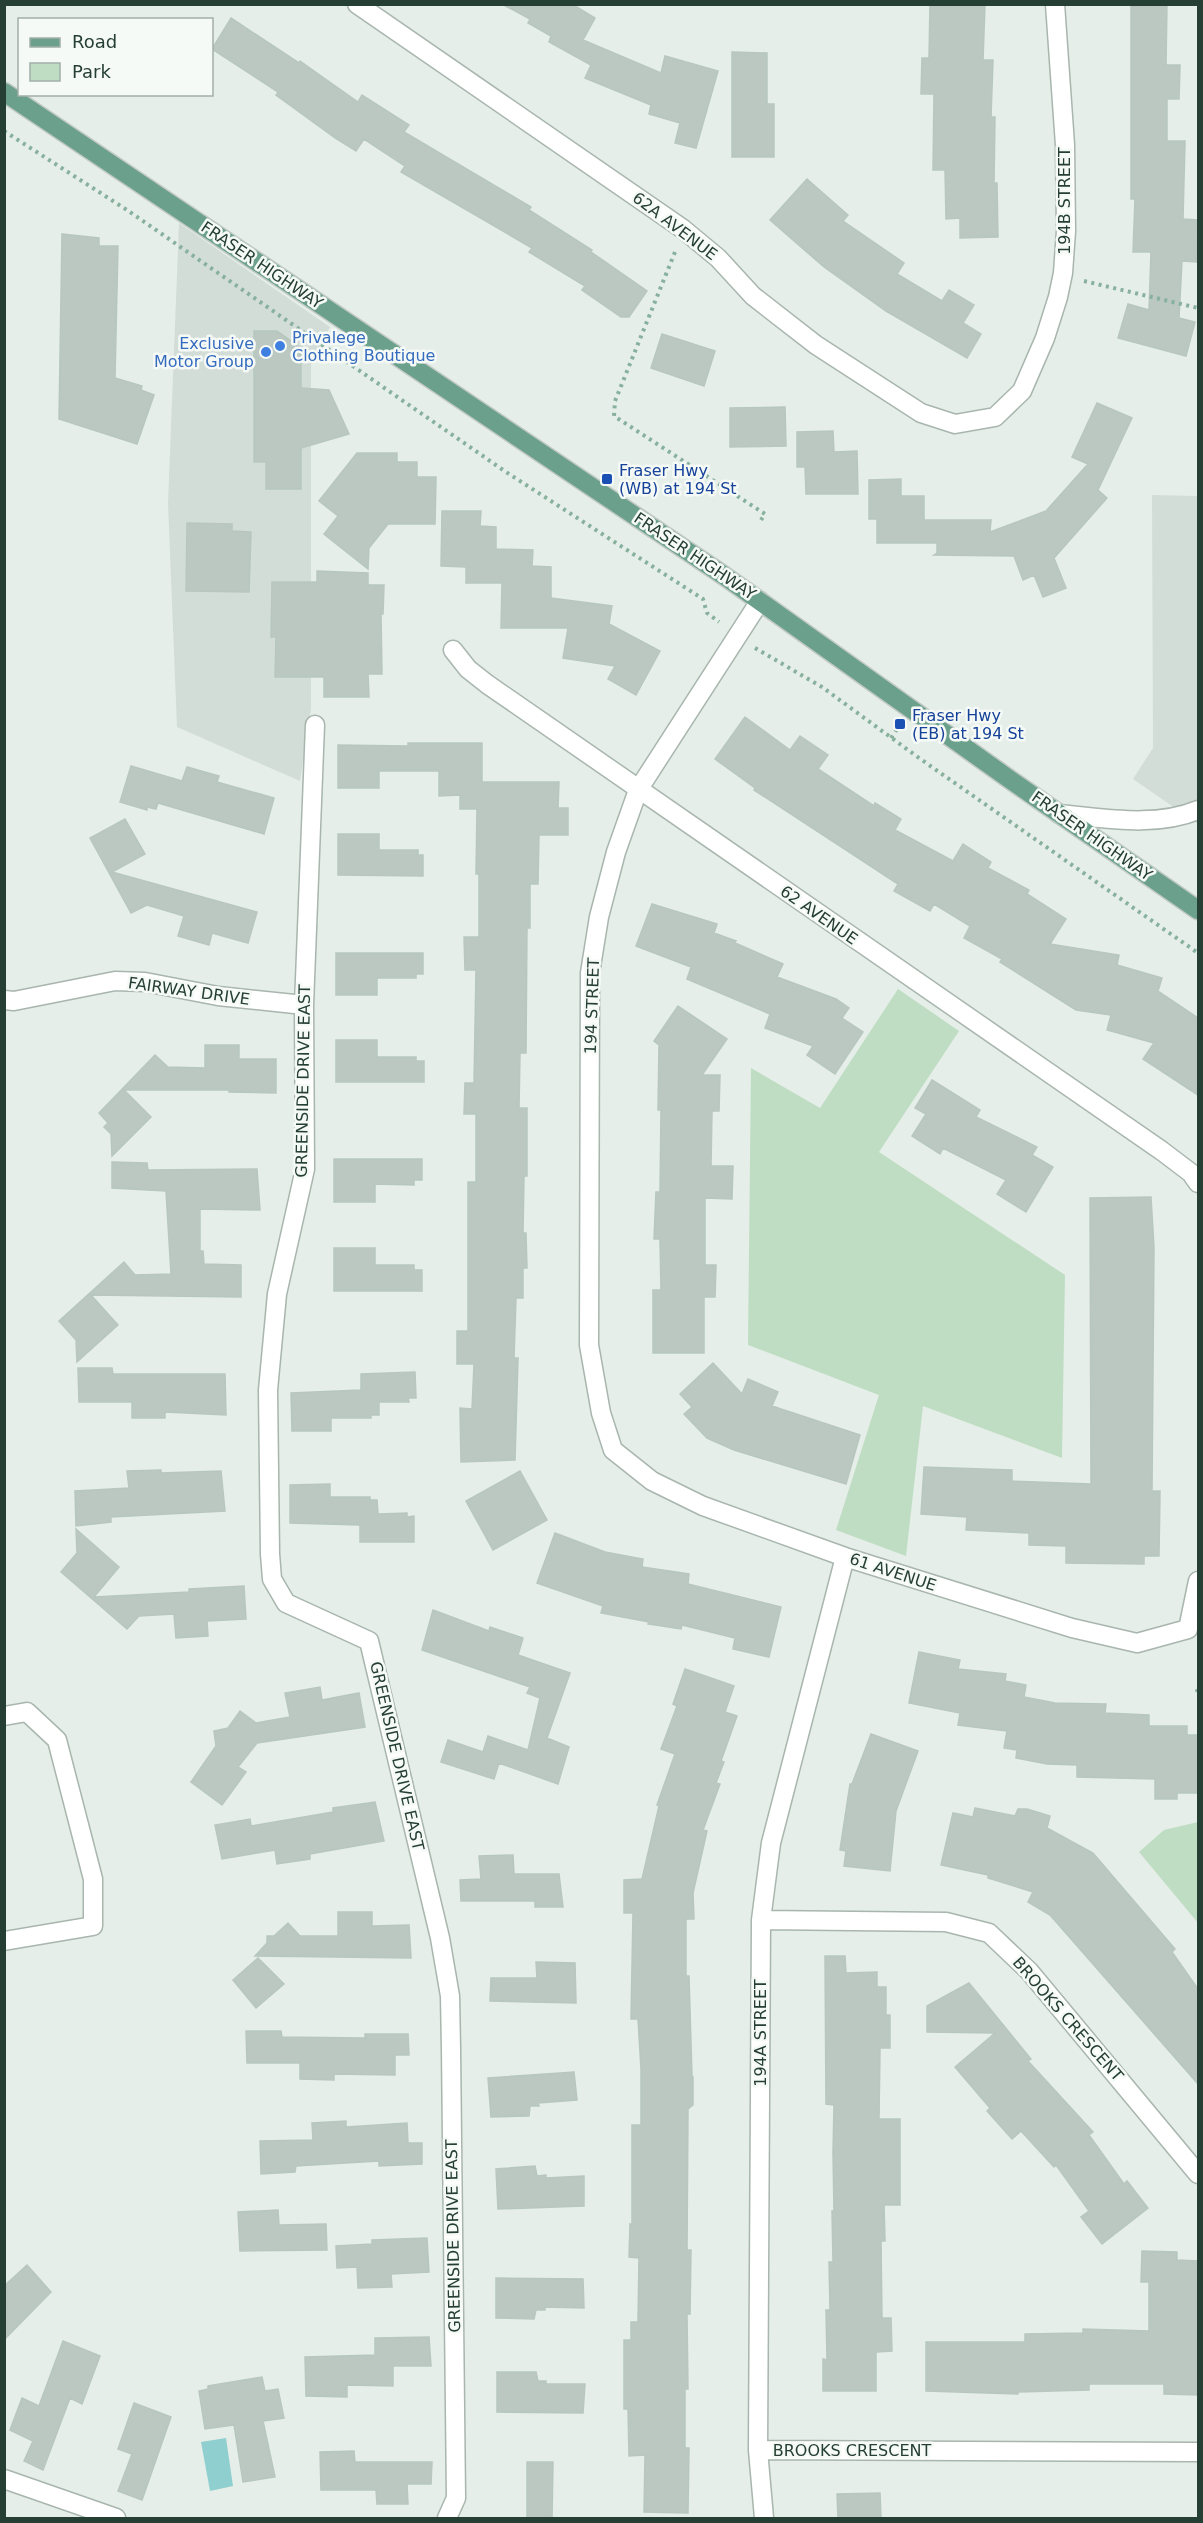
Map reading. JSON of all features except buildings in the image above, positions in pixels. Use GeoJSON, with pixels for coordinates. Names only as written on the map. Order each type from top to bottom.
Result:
{"type":"FeatureCollection","features":[{"type":"Feature","properties":{"kind":"main road","name":"FRASER HIGHWAY"},"geometry":{"type":"LineString","coordinates":[[4,92],[760,601],[1198,910]]}},
{"type":"Feature","properties":{"kind":"street","name":"62A AVENUE"},"geometry":{"type":"LineString","coordinates":[[357,4],[683,229],[718,258],[753,296],[807,338],[921,413],[955,424],[995,417],[1022,391]]}},
{"type":"Feature","properties":{"kind":"street","name":"194B STREET"},"geometry":{"type":"LineString","coordinates":[[1022,391],[1045,338],[1063,273],[1066,231],[1065,145],[1055,4]]}},
{"type":"Feature","properties":{"kind":"street","name":"194 STREET"},"geometry":{"type":"LineString","coordinates":[[613,1450],[601,1413],[589,1345],[590,974],[599,917],[616,852],[638,790],[760,601]]}},
{"type":"Feature","properties":{"kind":"street","name":"62 AVENUE"},"geometry":{"type":"LineString","coordinates":[[453,650],[468,669],[487,684],[1195,1178]]}},
{"type":"Feature","properties":{"kind":"street","name":"GREENSIDE DRIVE EAST"},"geometry":{"type":"LineString","coordinates":[[315,725],[304,1005],[305,1169],[277,1294],[268,1390],[270,1554],[272,1579],[286,1603],[369,1641],[440,1938],[450,1996],[452,2061],[456,2498],[447,2518]]}},
{"type":"Feature","properties":{"kind":"street"},"geometry":{"type":"LineString","coordinates":[[1059,814],[1148,821],[1180,818],[1198,810]]}},
{"type":"Feature","properties":{"kind":"street","name":"FAIRWAY DRIVE"},"geometry":{"type":"LineString","coordinates":[[4,1000],[14,1001],[115,981],[145,982],[218,996],[304,1005]]}},
{"type":"Feature","properties":{"kind":"street","name":"61 AVENUE"},"geometry":{"type":"LineString","coordinates":[[613,1450],[652,1481],[703,1506],[845,1557],[1072,1628],[1137,1643],[1188,1629],[1198,1581]]}},
{"type":"Feature","properties":{"kind":"street","name":"194A STREET"},"geometry":{"type":"LineString","coordinates":[[764,2518],[758,2450],[761,1920],[771,1844],[845,1557]]}},
{"type":"Feature","properties":{"kind":"street"},"geometry":{"type":"LineString","coordinates":[[4,1716],[27,1712],[57,1740],[93,1879],[93,1926],[4,1941]]}},
{"type":"Feature","properties":{"kind":"street","name":"BROOKS CRESCENT"},"geometry":{"type":"LineString","coordinates":[[761,1920],[946,1922],[989,1933],[1029,1971],[1198,2174]]}},
{"type":"Feature","properties":{"kind":"street","name":"BROOKS CRESCENT"},"geometry":{"type":"LineString","coordinates":[[758,2450],[1198,2451]]}},
{"type":"Feature","properties":{"kind":"street"},"geometry":{"type":"LineString","coordinates":[[4,2479],[116,2518]]}},
{"type":"Feature","properties":{"kind":"path"},"geometry":{"type":"LineString","coordinates":[[4,131],[127,210],[506,472],[703,599],[707,613]]}},
{"type":"Feature","properties":{"kind":"path"},"geometry":{"type":"LineString","coordinates":[[683,229],[615,401],[614,416],[765,514],[761,520]]}},
{"type":"Feature","properties":{"kind":"path"},"geometry":{"type":"LineString","coordinates":[[1084,281],[1198,309]]}},
{"type":"Feature","properties":{"kind":"path"},"geometry":{"type":"LineString","coordinates":[[770,658],[822,687],[918,758],[1198,953]]}},
{"type":"Feature","properties":{"kind":"shaded area"},"geometry":{"type":"Polygon","coordinates":[[[179,223],[330,327],[311,365],[311,709],[300,781],[177,727],[168,503],[179,223]]]}},
{"type":"Feature","properties":{"kind":"shaded area"},"geometry":{"type":"Polygon","coordinates":[[[1152,495],[1198,496],[1198,824],[1133,779],[1153,748],[1152,495]]]}},
{"type":"Feature","properties":{"kind":"green space"},"geometry":{"type":"Polygon","coordinates":[[[898,989],[959,1031],[879,1152],[1065,1275],[1062,1458],[923,1406],[906,1556],[836,1530],[879,1395],[748,1345],[751,1068],[820,1108],[898,989]]]}},
{"type":"Feature","properties":{"kind":"green space"},"geometry":{"type":"Polygon","coordinates":[[[1198,1822],[1198,1923],[1139,1852],[1164,1830],[1198,1822]]]}},
{"type":"Feature","properties":{"kind":"water"},"geometry":{"type":"Polygon","coordinates":[[[226,2438],[233,2486],[210,2491],[201,2442],[226,2438]]]}},
{"type":"Feature","properties":{"kind":"place","name":"Privalege Clothing Boutique"},"geometry":{"type":"Point","coordinates":[280,346]}},
{"type":"Feature","properties":{"kind":"place","name":"Exclusive Motor Group"},"geometry":{"type":"Point","coordinates":[266,352]}},
{"type":"Feature","properties":{"kind":"place","name":"Fraser Hwy (WB) at 194 St"},"geometry":{"type":"Point","coordinates":[607,479]}},
{"type":"Feature","properties":{"kind":"place","name":"Fraser Hwy (EB) at 194 St"},"geometry":{"type":"Point","coordinates":[900,724]}}]}
